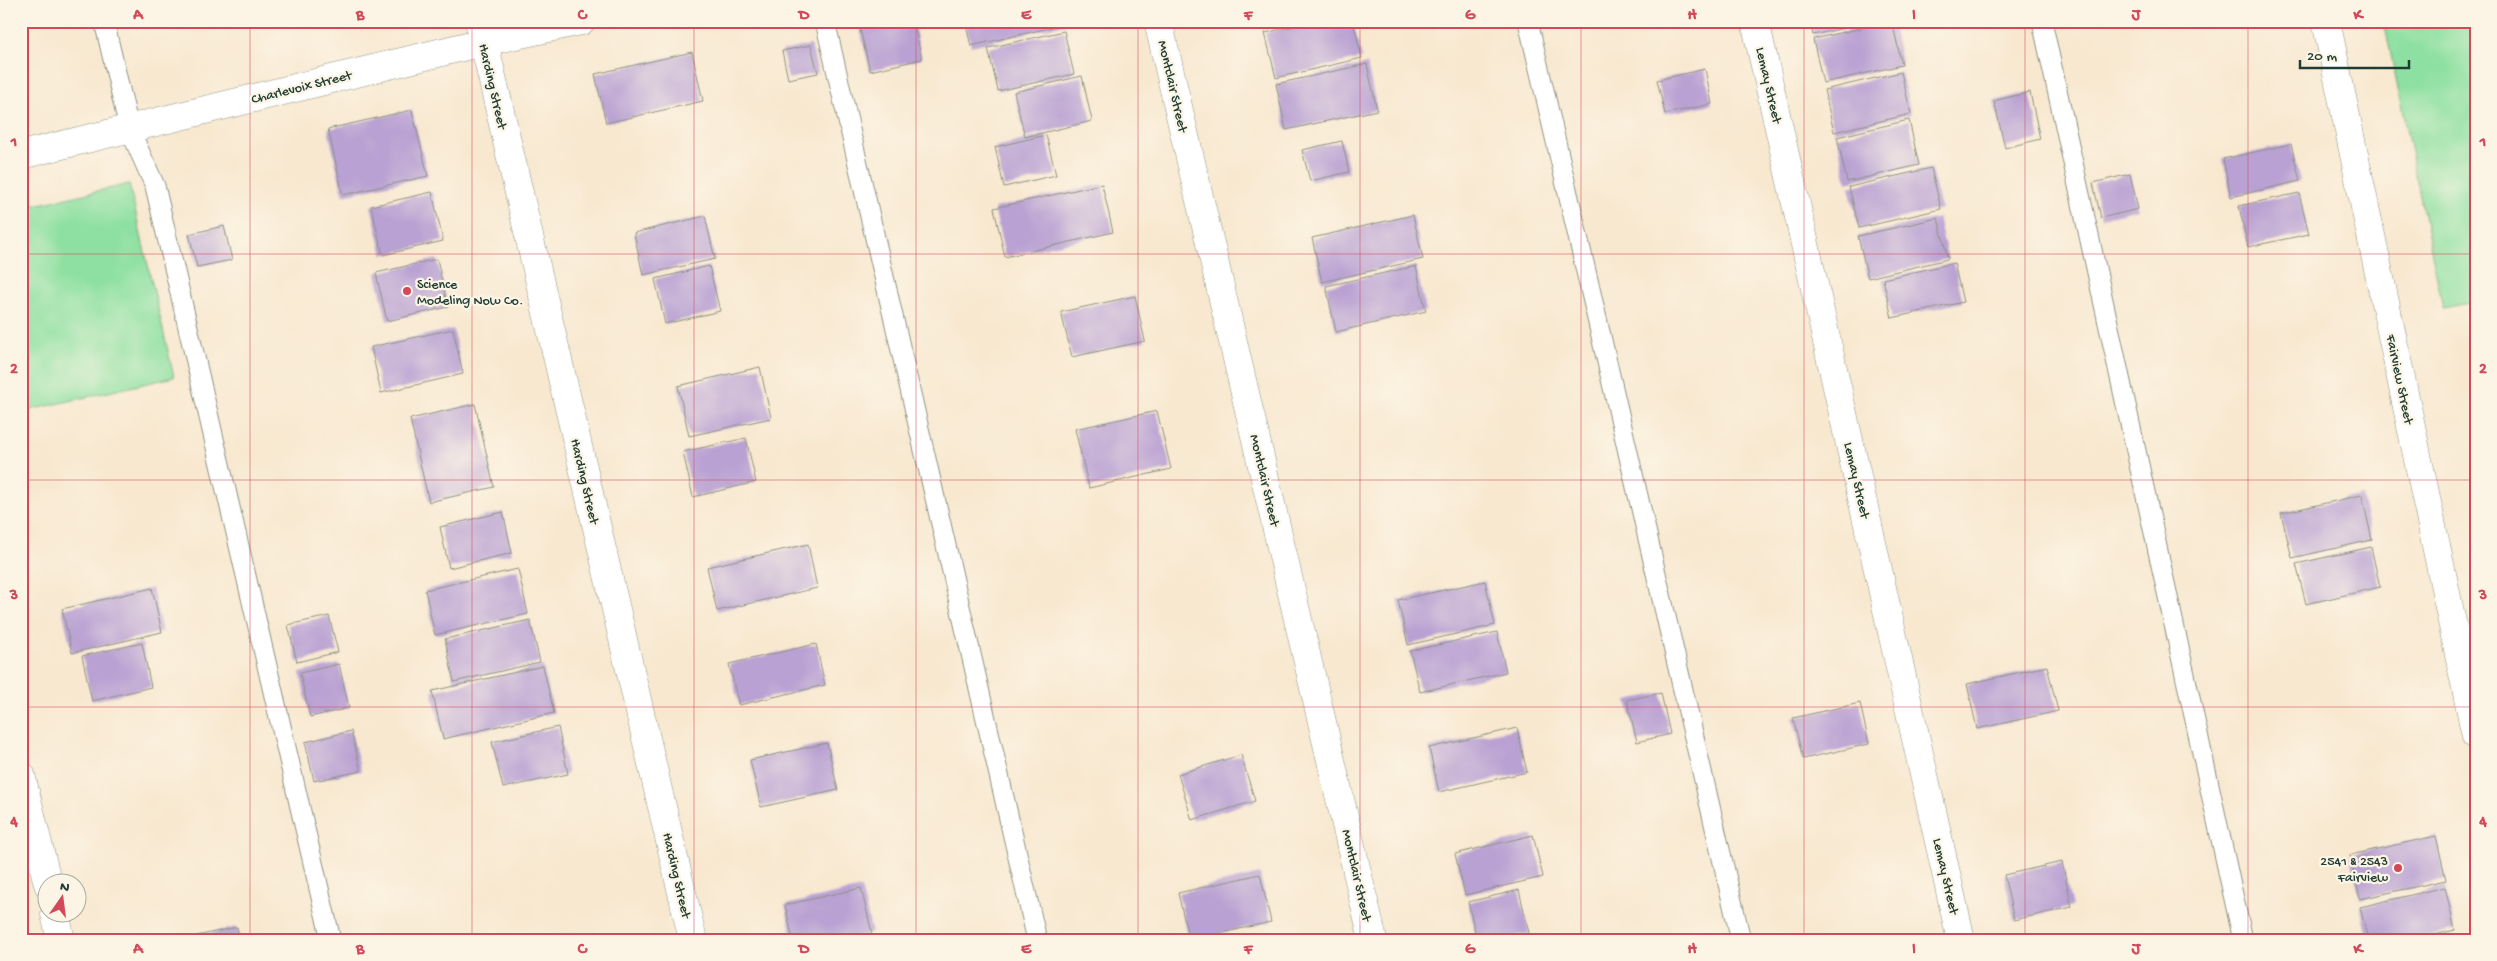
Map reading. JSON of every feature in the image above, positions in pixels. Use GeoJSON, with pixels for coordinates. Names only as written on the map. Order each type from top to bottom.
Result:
{"type":"FeatureCollection","features":[{"type":"Feature","properties":{"kind":"street","name":"Charlevoix Street"},"geometry":{"type":"LineString","coordinates":[[21,155],[129,128],[481,32],[582,21]]}},
{"type":"Feature","properties":{"kind":"street","name":"Montclair Street"},"geometry":{"type":"LineString","coordinates":[[1158,21],[1373,940]]}},
{"type":"Feature","properties":{"kind":"street","name":"Lemay Street"},"geometry":{"type":"LineString","coordinates":[[1755,21],[1961,940]]}},
{"type":"Feature","properties":{"kind":"street","name":"Fairview Street"},"geometry":{"type":"LineString","coordinates":[[2326,21],[2476,736]]}},
{"type":"Feature","properties":{"kind":"street","name":"Harding Street"},"geometry":{"type":"LineString","coordinates":[[481,32],[693,940]]}},
{"type":"Feature","properties":{"kind":"street"},"geometry":{"type":"LineString","coordinates":[[21,775],[46,874]]}},
{"type":"Feature","properties":{"kind":"street"},"geometry":{"type":"LineString","coordinates":[[57,924],[61,940]]}},
{"type":"Feature","properties":{"kind":"lane"},"geometry":{"type":"LineString","coordinates":[[104,21],[129,128],[155,186],[331,940]]}},
{"type":"Feature","properties":{"kind":"lane"},"geometry":{"type":"LineString","coordinates":[[825,21],[1036,940]]}},
{"type":"Feature","properties":{"kind":"lane"},"geometry":{"type":"LineString","coordinates":[[1528,21],[1741,940]]}},
{"type":"Feature","properties":{"kind":"lane"},"geometry":{"type":"LineString","coordinates":[[2042,21],[2243,940]]}},
{"type":"Feature","properties":{"kind":"green space"},"geometry":{"type":"Polygon","coordinates":[[[2384,21],[2476,21],[2476,302],[2443,308],[2384,21]]]}},
{"type":"Feature","properties":{"kind":"green space"},"geometry":{"type":"Polygon","coordinates":[[[129,184],[174,377],[21,412],[21,208],[129,184]]]}},
{"type":"Feature","properties":{"kind":"building"},"geometry":{"type":"Polygon","coordinates":[[[858,21],[913,21],[922,59],[870,71],[858,21]]]}},
{"type":"Feature","properties":{"kind":"building"},"geometry":{"type":"Polygon","coordinates":[[[965,21],[1065,21],[1066,24],[971,46],[965,21]]]}},
{"type":"Feature","properties":{"kind":"building"},"geometry":{"type":"Polygon","coordinates":[[[1316,21],[1353,21],[1362,58],[1276,78],[1265,33],[1316,21]]]}},
{"type":"Feature","properties":{"kind":"building"},"geometry":{"type":"Polygon","coordinates":[[[1810,21],[1871,21],[1871,22],[1813,35],[1810,21]]]}},
{"type":"Feature","properties":{"kind":"building"},"geometry":{"type":"Polygon","coordinates":[[[1892,21],[1902,65],[1823,83],[1813,39],[1892,21]]]}},
{"type":"Feature","properties":{"kind":"building"},"geometry":{"type":"Polygon","coordinates":[[[1064,31],[1074,74],[998,91],[988,48],[1064,31]]]}},
{"type":"Feature","properties":{"kind":"building"},"geometry":{"type":"Polygon","coordinates":[[[811,45],[818,73],[788,79],[782,51],[811,45]]]}},
{"type":"Feature","properties":{"kind":"building"},"geometry":{"type":"Polygon","coordinates":[[[692,52],[703,101],[606,123],[595,74],[692,52]]]}},
{"type":"Feature","properties":{"kind":"building"},"geometry":{"type":"Polygon","coordinates":[[[1367,64],[1377,110],[1286,130],[1276,84],[1367,64]]]}},
{"type":"Feature","properties":{"kind":"building"},"geometry":{"type":"Polygon","coordinates":[[[1705,69],[1712,104],[1665,114],[1657,80],[1705,69]]]}},
{"type":"Feature","properties":{"kind":"building"},"geometry":{"type":"Polygon","coordinates":[[[1901,72],[1911,114],[1834,132],[1824,90],[1901,72]]]}},
{"type":"Feature","properties":{"kind":"building"},"geometry":{"type":"Polygon","coordinates":[[[1082,76],[1092,121],[1025,137],[1014,92],[1082,76]]]}},
{"type":"Feature","properties":{"kind":"building"},"geometry":{"type":"Polygon","coordinates":[[[2030,92],[2040,139],[2005,148],[1994,101],[2030,92]]]}},
{"type":"Feature","properties":{"kind":"building"},"geometry":{"type":"Polygon","coordinates":[[[412,110],[428,176],[343,195],[328,129],[412,110]]]}},
{"type":"Feature","properties":{"kind":"building"},"geometry":{"type":"Polygon","coordinates":[[[1909,120],[1919,165],[1847,182],[1837,137],[1909,120]]]}},
{"type":"Feature","properties":{"kind":"building"},"geometry":{"type":"Polygon","coordinates":[[[1046,135],[1056,175],[1004,187],[995,147],[1046,135]]]}},
{"type":"Feature","properties":{"kind":"building"},"geometry":{"type":"Polygon","coordinates":[[[1342,141],[1349,172],[1310,181],[1302,150],[1342,141]]]}},
{"type":"Feature","properties":{"kind":"building"},"geometry":{"type":"Polygon","coordinates":[[[2291,144],[2300,181],[2231,197],[2223,159],[2291,144]]]}},
{"type":"Feature","properties":{"kind":"building"},"geometry":{"type":"Polygon","coordinates":[[[1931,168],[1941,209],[1859,228],[1849,187],[1931,168]]]}},
{"type":"Feature","properties":{"kind":"building"},"geometry":{"type":"Polygon","coordinates":[[[2130,174],[2138,209],[2101,218],[2093,183],[2130,174]]]}},
{"type":"Feature","properties":{"kind":"building"},"geometry":{"type":"Polygon","coordinates":[[[1102,184],[1113,232],[1005,257],[994,208],[1102,184]]]}},
{"type":"Feature","properties":{"kind":"building"},"geometry":{"type":"Polygon","coordinates":[[[432,192],[443,241],[383,255],[371,206],[432,192]]]}},
{"type":"Feature","properties":{"kind":"building"},"geometry":{"type":"Polygon","coordinates":[[[2299,193],[2309,234],[2248,247],[2239,206],[2299,193]]]}},
{"type":"Feature","properties":{"kind":"building"},"geometry":{"type":"Polygon","coordinates":[[[1413,215],[1423,259],[1322,282],[1312,238],[1413,215]]]}},
{"type":"Feature","properties":{"kind":"building"},"geometry":{"type":"Polygon","coordinates":[[[705,216],[715,259],[643,275],[634,233],[705,216]]]}},
{"type":"Feature","properties":{"kind":"building"},"geometry":{"type":"Polygon","coordinates":[[[1938,218],[1948,259],[1868,278],[1858,236],[1938,218]]]}},
{"type":"Feature","properties":{"kind":"building"},"geometry":{"type":"Polygon","coordinates":[[[224,226],[232,260],[197,267],[189,234],[224,226]]]}},
{"type":"Feature","properties":{"kind":"building"},"geometry":{"type":"Polygon","coordinates":[[[437,259],[448,307],[387,321],[376,273],[437,259]]]}},
{"type":"Feature","properties":{"kind":"building"},"geometry":{"type":"Polygon","coordinates":[[[1954,263],[1963,302],[1892,318],[1883,279],[1954,263]]]}},
{"type":"Feature","properties":{"kind":"building"},"geometry":{"type":"Polygon","coordinates":[[[709,266],[720,311],[665,324],[655,279],[709,266]]]}},
{"type":"Feature","properties":{"kind":"building"},"geometry":{"type":"Polygon","coordinates":[[[1416,266],[1426,311],[1336,332],[1326,286],[1416,266]]]}},
{"type":"Feature","properties":{"kind":"building"},"geometry":{"type":"Polygon","coordinates":[[[1135,296],[1145,341],[1072,357],[1061,312],[1135,296]]]}},
{"type":"Feature","properties":{"kind":"building"},"geometry":{"type":"Polygon","coordinates":[[[453,329],[463,374],[381,393],[371,347],[453,329]]]}},
{"type":"Feature","properties":{"kind":"building"},"geometry":{"type":"Polygon","coordinates":[[[760,367],[771,418],[689,436],[678,386],[760,367]]]}},
{"type":"Feature","properties":{"kind":"building"},"geometry":{"type":"Polygon","coordinates":[[[475,404],[494,487],[429,502],[410,419],[475,404]]]}},
{"type":"Feature","properties":{"kind":"building"},"geometry":{"type":"Polygon","coordinates":[[[1157,411],[1171,469],[1089,488],[1075,429],[1157,411]]]}},
{"type":"Feature","properties":{"kind":"building"},"geometry":{"type":"Polygon","coordinates":[[[746,438],[756,482],[693,497],[683,452],[746,438]]]}},
{"type":"Feature","properties":{"kind":"building"},"geometry":{"type":"Polygon","coordinates":[[[2362,495],[2372,540],[2292,558],[2281,513],[2362,495]]]}},
{"type":"Feature","properties":{"kind":"building"},"geometry":{"type":"Polygon","coordinates":[[[503,512],[512,553],[449,568],[440,527],[503,512]]]}},
{"type":"Feature","properties":{"kind":"building"},"geometry":{"type":"Polygon","coordinates":[[[808,544],[817,588],[717,611],[707,567],[808,544]]]}},
{"type":"Feature","properties":{"kind":"building"},"geometry":{"type":"Polygon","coordinates":[[[2371,547],[2380,587],[2306,604],[2296,564],[2371,547]]]}},
{"type":"Feature","properties":{"kind":"building"},"geometry":{"type":"Polygon","coordinates":[[[518,569],[528,614],[435,635],[425,590],[518,569]]]}},
{"type":"Feature","properties":{"kind":"building"},"geometry":{"type":"Polygon","coordinates":[[[1485,581],[1495,625],[1408,645],[1398,600],[1485,581]]]}},
{"type":"Feature","properties":{"kind":"building"},"geometry":{"type":"Polygon","coordinates":[[[152,588],[162,632],[72,653],[62,609],[152,588]]]}},
{"type":"Feature","properties":{"kind":"building"},"geometry":{"type":"Polygon","coordinates":[[[329,616],[338,652],[297,662],[288,625],[329,616]]]}},
{"type":"Feature","properties":{"kind":"building"},"geometry":{"type":"Polygon","coordinates":[[[530,620],[540,662],[454,682],[445,639],[530,620]]]}},
{"type":"Feature","properties":{"kind":"building"},"geometry":{"type":"Polygon","coordinates":[[[1497,632],[1506,672],[1420,692],[1410,651],[1497,632]]]}},
{"type":"Feature","properties":{"kind":"building"},"geometry":{"type":"Polygon","coordinates":[[[142,643],[151,687],[92,701],[82,656],[142,643]]]}},
{"type":"Feature","properties":{"kind":"building"},"geometry":{"type":"Polygon","coordinates":[[[816,644],[825,685],[739,705],[729,664],[816,644]]]}},
{"type":"Feature","properties":{"kind":"building"},"geometry":{"type":"Polygon","coordinates":[[[339,664],[349,708],[310,717],[300,673],[339,664]]]}},
{"type":"Feature","properties":{"kind":"building"},"geometry":{"type":"Polygon","coordinates":[[[543,666],[554,713],[443,739],[432,691],[543,666]]]}},
{"type":"Feature","properties":{"kind":"building"},"geometry":{"type":"Polygon","coordinates":[[[2047,666],[2058,711],[1977,729],[1967,684],[2047,666]]]}},
{"type":"Feature","properties":{"kind":"building"},"geometry":{"type":"Polygon","coordinates":[[[1661,693],[1670,734],[1637,742],[1627,700],[1661,693]]]}},
{"type":"Feature","properties":{"kind":"building"},"geometry":{"type":"Polygon","coordinates":[[[1860,703],[1869,744],[1803,759],[1793,718],[1860,703]]]}},
{"type":"Feature","properties":{"kind":"building"},"geometry":{"type":"Polygon","coordinates":[[[558,727],[568,774],[503,788],[492,742],[558,727]]]}},
{"type":"Feature","properties":{"kind":"building"},"geometry":{"type":"Polygon","coordinates":[[[1517,728],[1527,772],[1439,792],[1429,748],[1517,728]]]}},
{"type":"Feature","properties":{"kind":"building"},"geometry":{"type":"Polygon","coordinates":[[[351,731],[361,771],[314,781],[305,742],[351,731]]]}},
{"type":"Feature","properties":{"kind":"building"},"geometry":{"type":"Polygon","coordinates":[[[827,743],[838,790],[761,807],[750,760],[827,743]]]}},
{"type":"Feature","properties":{"kind":"building"},"geometry":{"type":"Polygon","coordinates":[[[1241,755],[1255,801],[1192,820],[1178,774],[1241,755]]]}},
{"type":"Feature","properties":{"kind":"building"},"geometry":{"type":"Polygon","coordinates":[[[1533,835],[1543,877],[1465,895],[1455,854],[1533,835]]]}},
{"type":"Feature","properties":{"kind":"building","name":"2541 & 2543 Fairview"},"geometry":{"type":"Polygon","coordinates":[[[2436,836],[2446,880],[2360,899],[2350,855],[2436,836]]]}},
{"type":"Feature","properties":{"kind":"building"},"geometry":{"type":"Polygon","coordinates":[[[2062,862],[2072,907],[2014,920],[2004,875],[2062,862]]]}},
{"type":"Feature","properties":{"kind":"building"},"geometry":{"type":"Polygon","coordinates":[[[1260,874],[1271,922],[1189,940],[1178,893],[1260,874]]]}},
{"type":"Feature","properties":{"kind":"building"},"geometry":{"type":"Polygon","coordinates":[[[2445,887],[2455,930],[2414,940],[2368,940],[2360,907],[2445,887]]]}},
{"type":"Feature","properties":{"kind":"building"},"geometry":{"type":"Polygon","coordinates":[[[861,888],[872,933],[842,940],[793,940],[785,905],[861,888]]]}},
{"type":"Feature","properties":{"kind":"building"},"geometry":{"type":"Polygon","coordinates":[[[1519,890],[1529,933],[1498,940],[1477,940],[1468,902],[1519,890]]]}},
{"type":"Feature","properties":{"kind":"building"},"geometry":{"type":"Polygon","coordinates":[[[237,927],[240,940],[183,940],[183,939],[237,927]]]}},
{"type":"Feature","properties":{"kind":"place","name":"Science Modeling Now Co."},"geometry":{"type":"Point","coordinates":[407,291]}},
{"type":"Feature","properties":{"kind":"place","name":"2541 & 2543 Fairview"},"geometry":{"type":"Point","coordinates":[2398,868]}}]}
